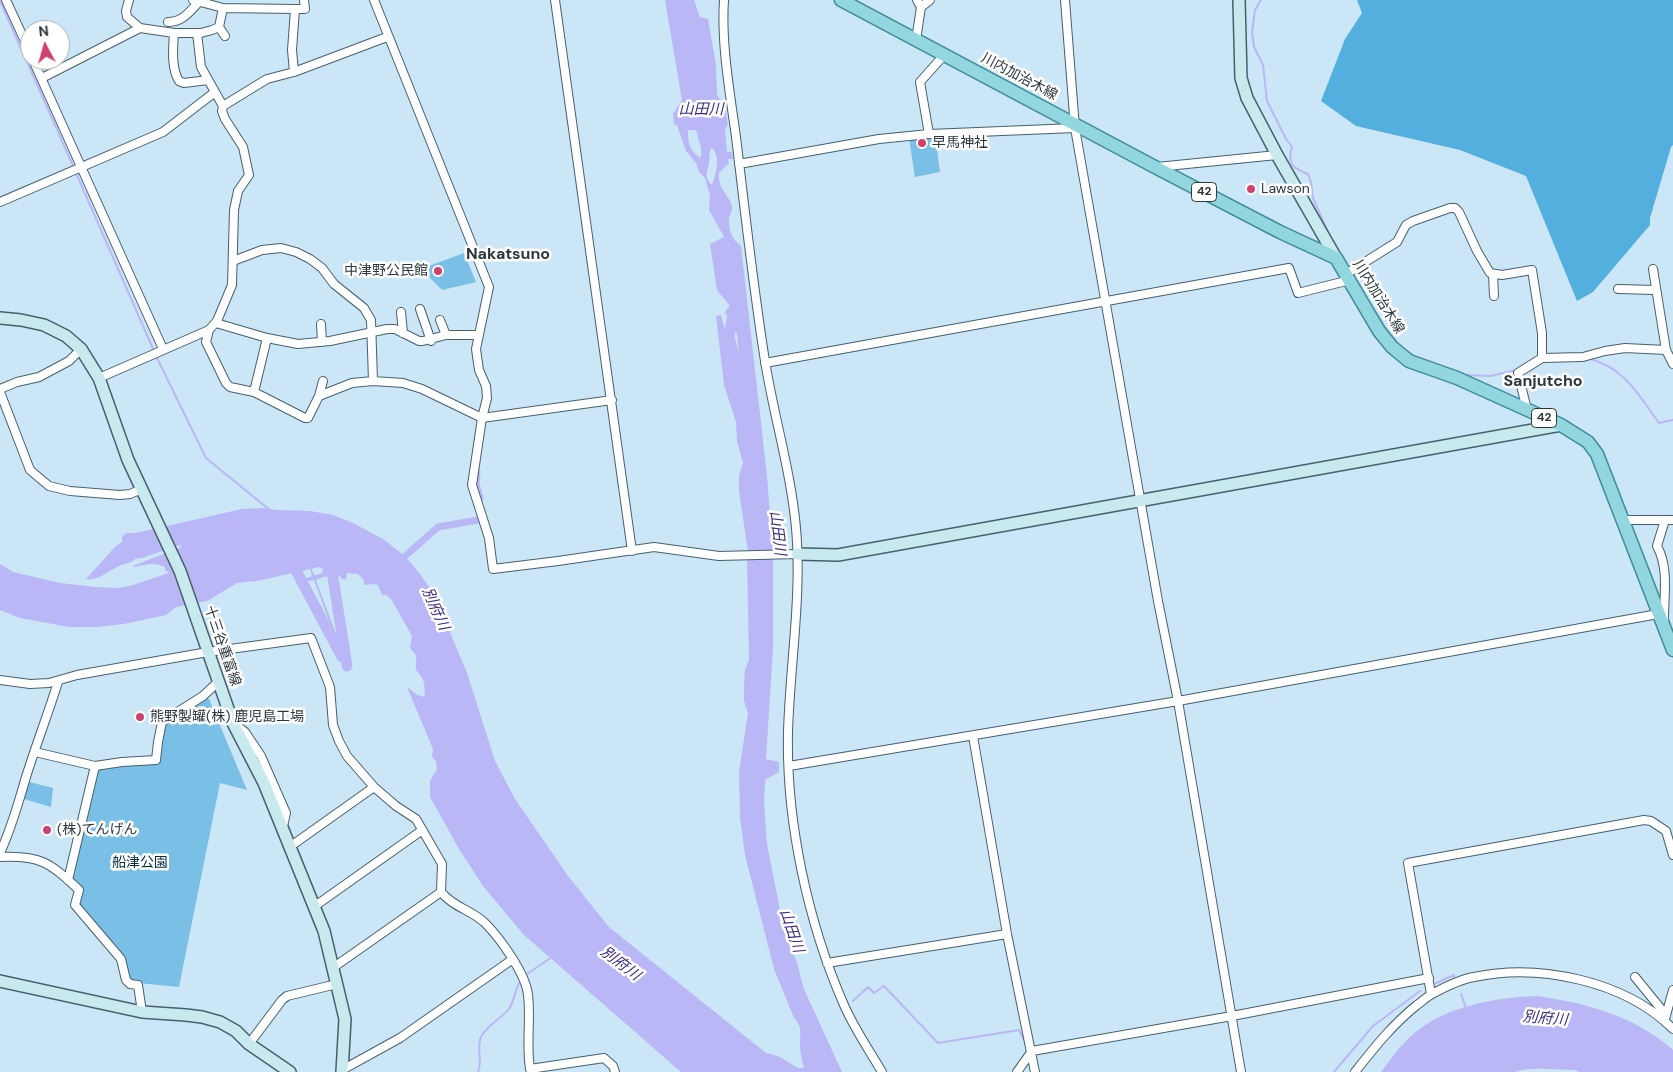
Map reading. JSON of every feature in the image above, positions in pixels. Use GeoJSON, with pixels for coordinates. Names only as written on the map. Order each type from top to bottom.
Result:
{"type":"FeatureCollection","features":[{"type":"Feature","properties":{"kind":"main road","name":"川内加治木線"},"geometry":{"type":"LineString","coordinates":[[841,0],[945,54],[1074,126],[1280,232],[1336,258],[1379,331],[1392,347],[1408,361],[1457,378],[1561,426],[1588,442],[1597,454],[1673,650]]}},
{"type":"Feature","properties":{"kind":"main road"},"geometry":{"type":"LineString","coordinates":[[1239,0],[1241,78],[1246,98],[1336,258]]}},
{"type":"Feature","properties":{"kind":"main road","name":"十三谷重富線"},"geometry":{"type":"LineString","coordinates":[[0,318],[44,324],[66,336],[81,349],[99,378],[128,460],[180,571],[233,723],[264,782],[324,930],[345,1019],[342,1071]]}},
{"type":"Feature","properties":{"kind":"main road"},"geometry":{"type":"LineString","coordinates":[[793,554],[838,555],[1561,426]]}},
{"type":"Feature","properties":{"kind":"main road"},"geometry":{"type":"LineString","coordinates":[[0,980],[142,1012],[202,1017],[220,1022],[289,1072]]}},
{"type":"Feature","properties":{"kind":"street"},"geometry":{"type":"LineString","coordinates":[[6,0],[20,30]]}},
{"type":"Feature","properties":{"kind":"street"},"geometry":{"type":"LineString","coordinates":[[129,0],[126,17],[140,28],[174,33],[197,33],[219,27]]}},
{"type":"Feature","properties":{"kind":"street"},"geometry":{"type":"LineString","coordinates":[[163,31],[168,20],[181,20],[196,1],[223,8],[305,9],[304,0]]}},
{"type":"Feature","properties":{"kind":"street"},"geometry":{"type":"LineString","coordinates":[[374,0],[387,37],[489,287],[478,335],[476,355],[487,398],[472,484],[489,538],[493,569],[654,547],[719,556],[793,554]]}},
{"type":"Feature","properties":{"kind":"street"},"geometry":{"type":"LineString","coordinates":[[555,0],[632,551]]}},
{"type":"Feature","properties":{"kind":"street"},"geometry":{"type":"LineString","coordinates":[[724,0],[723,14],[727,68],[765,363],[784,452],[796,528],[793,554],[796,610],[788,733],[794,825],[800,864],[818,938],[845,1008],[882,1072]]}},
{"type":"Feature","properties":{"kind":"street"},"geometry":{"type":"LineString","coordinates":[[916,40],[919,4],[930,0]]}},
{"type":"Feature","properties":{"kind":"street"},"geometry":{"type":"LineString","coordinates":[[1065,0],[1074,126],[1158,601],[1178,701],[1241,1072]]}},
{"type":"Feature","properties":{"kind":"street"},"geometry":{"type":"LineString","coordinates":[[223,8],[219,27],[225,36]]}},
{"type":"Feature","properties":{"kind":"street"},"geometry":{"type":"LineString","coordinates":[[294,9],[292,50],[294,72]]}},
{"type":"Feature","properties":{"kind":"street"},"geometry":{"type":"LineString","coordinates":[[42,78],[140,28]]}},
{"type":"Feature","properties":{"kind":"street"},"geometry":{"type":"LineString","coordinates":[[174,33],[173,58],[179,81],[208,80]]}},
{"type":"Feature","properties":{"kind":"street"},"geometry":{"type":"LineString","coordinates":[[197,33],[201,67],[223,106],[222,111],[225,119],[243,147],[249,168],[249,175],[238,191],[234,210],[232,286],[206,342],[226,383],[230,387],[254,392],[305,418],[308,418],[319,396],[323,381]]}},
{"type":"Feature","properties":{"kind":"street"},"geometry":{"type":"LineString","coordinates":[[223,106],[267,79],[294,72],[387,37]]}},
{"type":"Feature","properties":{"kind":"street"},"geometry":{"type":"LineString","coordinates":[[929,134],[920,82],[945,54]]}},
{"type":"Feature","properties":{"kind":"street"},"geometry":{"type":"LineString","coordinates":[[38,70],[161,351]]}},
{"type":"Feature","properties":{"kind":"street"},"geometry":{"type":"LineString","coordinates":[[0,202],[163,132],[215,92]]}},
{"type":"Feature","properties":{"kind":"street"},"geometry":{"type":"LineString","coordinates":[[739,164],[879,139],[929,134],[1074,126]]}},
{"type":"Feature","properties":{"kind":"street"},"geometry":{"type":"LineString","coordinates":[[1155,167],[1277,155]]}},
{"type":"Feature","properties":{"kind":"street"},"geometry":{"type":"LineString","coordinates":[[765,363],[1289,268],[1298,293],[1348,277],[1397,242],[1406,225],[1450,208],[1455,208],[1459,212],[1477,251],[1490,273],[1502,275],[1532,270],[1542,333],[1542,358]]}},
{"type":"Feature","properties":{"kind":"street"},"geometry":{"type":"LineString","coordinates":[[233,261],[262,250],[281,248],[296,252],[322,268],[334,284],[364,308],[370,320],[373,381]]}},
{"type":"Feature","properties":{"kind":"street"},"geometry":{"type":"LineString","coordinates":[[1653,269],[1666,350],[1673,364]]}},
{"type":"Feature","properties":{"kind":"street"},"geometry":{"type":"LineString","coordinates":[[1493,274],[1494,296]]}},
{"type":"Feature","properties":{"kind":"street"},"geometry":{"type":"LineString","coordinates":[[1618,289],[1656,290]]}},
{"type":"Feature","properties":{"kind":"street"},"geometry":{"type":"LineString","coordinates":[[420,308],[431,340]]}},
{"type":"Feature","properties":{"kind":"street"},"geometry":{"type":"LineString","coordinates":[[401,312],[402,333]]}},
{"type":"Feature","properties":{"kind":"street"},"geometry":{"type":"LineString","coordinates":[[440,320],[446,336]]}},
{"type":"Feature","properties":{"kind":"street"},"geometry":{"type":"LineString","coordinates":[[216,323],[267,338],[298,344],[322,342],[395,329],[419,341],[446,336],[478,335]]}},
{"type":"Feature","properties":{"kind":"street"},"geometry":{"type":"LineString","coordinates":[[322,324],[322,342]]}},
{"type":"Feature","properties":{"kind":"street"},"geometry":{"type":"LineString","coordinates":[[99,378],[210,330]]}},
{"type":"Feature","properties":{"kind":"street"},"geometry":{"type":"LineString","coordinates":[[254,392],[267,338]]}},
{"type":"Feature","properties":{"kind":"street"},"geometry":{"type":"LineString","coordinates":[[1527,410],[1518,372],[1542,358],[1583,357],[1625,348],[1666,350]]}},
{"type":"Feature","properties":{"kind":"street"},"geometry":{"type":"LineString","coordinates":[[81,349],[69,361],[39,377],[17,382],[0,391],[30,470],[49,486],[70,491],[120,495],[130,494],[142,489]]}},
{"type":"Feature","properties":{"kind":"street"},"geometry":{"type":"LineString","coordinates":[[319,396],[352,383],[373,381],[403,383],[422,389],[482,418],[612,400]]}},
{"type":"Feature","properties":{"kind":"street"},"geometry":{"type":"LineString","coordinates":[[1622,520],[1669,520],[1657,546],[1662,556],[1665,571],[1664,626]]}},
{"type":"Feature","properties":{"kind":"street"},"geometry":{"type":"LineString","coordinates":[[789,766],[1178,701],[1658,614]]}},
{"type":"Feature","properties":{"kind":"street"},"geometry":{"type":"LineString","coordinates":[[0,680],[30,684],[58,682],[76,675],[208,652],[311,638],[330,686],[333,725],[346,756],[374,787],[396,806],[416,819],[421,831],[442,864],[441,892],[449,902],[484,923],[513,959],[525,983],[528,996],[527,1050],[530,1070],[604,1058],[613,1066],[615,1072]]}},
{"type":"Feature","properties":{"kind":"street"},"geometry":{"type":"LineString","coordinates":[[0,853],[10,831],[58,682]]}},
{"type":"Feature","properties":{"kind":"street"},"geometry":{"type":"LineString","coordinates":[[35,752],[95,766],[156,760],[162,722],[203,696],[219,682]]}},
{"type":"Feature","properties":{"kind":"street"},"geometry":{"type":"LineString","coordinates":[[973,736],[1008,934],[1035,1072]]}},
{"type":"Feature","properties":{"kind":"street"},"geometry":{"type":"LineString","coordinates":[[68,880],[95,766]]}},
{"type":"Feature","properties":{"kind":"street"},"geometry":{"type":"LineString","coordinates":[[291,846],[374,787]]}},
{"type":"Feature","properties":{"kind":"street"},"geometry":{"type":"LineString","coordinates":[[1431,994],[1408,863],[1644,820],[1670,829],[1673,855]]}},
{"type":"Feature","properties":{"kind":"street"},"geometry":{"type":"LineString","coordinates":[[315,906],[421,831]]}},
{"type":"Feature","properties":{"kind":"street"},"geometry":{"type":"LineString","coordinates":[[0,857],[24,856],[37,859],[56,868],[79,890],[75,905],[121,959],[126,980],[130,984],[138,985],[142,1012]]}},
{"type":"Feature","properties":{"kind":"street"},"geometry":{"type":"LineString","coordinates":[[334,967],[441,892]]}},
{"type":"Feature","properties":{"kind":"street"},"geometry":{"type":"LineString","coordinates":[[828,963],[1008,934]]}},
{"type":"Feature","properties":{"kind":"street"},"geometry":{"type":"LineString","coordinates":[[342,1071],[400,1038],[513,959]]}},
{"type":"Feature","properties":{"kind":"street"},"geometry":{"type":"LineString","coordinates":[[1355,1072],[1400,1018],[1431,994],[1472,977],[1507,973],[1554,974],[1595,984],[1668,1018]]}},
{"type":"Feature","properties":{"kind":"street"},"geometry":{"type":"LineString","coordinates":[[1635,977],[1668,1018],[1673,1029]]}},
{"type":"Feature","properties":{"kind":"street"},"geometry":{"type":"LineString","coordinates":[[1017,1072],[1032,1051],[1232,1016],[1429,978]]}},
{"type":"Feature","properties":{"kind":"street"},"geometry":{"type":"LineString","coordinates":[[249,1044],[287,996],[337,984]]}},
{"type":"Feature","properties":{"kind":"street"},"geometry":{"type":"LineString","coordinates":[[1668,1018],[1673,990]]}},
{"type":"Feature","properties":{"kind":"green space"},"geometry":{"type":"Polygon","coordinates":[[[935,136],[940,172],[915,177],[909,138],[935,136]]]}},
{"type":"Feature","properties":{"kind":"green space"},"geometry":{"type":"Polygon","coordinates":[[[464,253],[476,282],[442,290],[421,269],[464,253]]]}},
{"type":"Feature","properties":{"kind":"green space","name":"船津公園"},"geometry":{"type":"Polygon","coordinates":[[[206,696],[209,699],[247,790],[220,783],[179,987],[138,983],[128,978],[123,958],[78,904],[82,888],[72,880],[99,767],[159,763],[160,742],[165,724],[206,696]]]}},
{"type":"Feature","properties":{"kind":"green space"},"geometry":{"type":"Polygon","coordinates":[[[29,782],[53,788],[51,807],[24,799],[29,782]]]}},
{"type":"Feature","properties":{"kind":"shaded area"},"geometry":{"type":"Polygon","coordinates":[[[1357,0],[1673,0],[1673,145],[1650,218],[1650,225],[1593,292],[1577,301],[1526,176],[1460,150],[1356,126],[1321,101],[1345,39],[1362,13],[1357,0]]]}},
{"type":"Feature","properties":{"kind":"water"},"geometry":{"type":"Polygon","coordinates":[[[665,0],[694,0],[700,17],[708,19],[716,65],[717,95],[725,107],[728,125],[725,129],[727,152],[732,152],[733,159],[728,159],[729,163],[719,173],[719,179],[732,206],[729,218],[730,230],[735,241],[741,246],[767,476],[773,552],[773,650],[766,759],[779,762],[779,772],[765,780],[764,803],[767,844],[779,905],[780,923],[797,962],[803,987],[842,1072],[681,1072],[524,935],[483,886],[459,849],[430,797],[430,781],[437,769],[436,761],[432,757],[433,749],[407,687],[417,695],[425,697],[424,682],[416,670],[416,656],[410,648],[412,636],[391,599],[386,595],[382,595],[378,585],[365,585],[363,579],[358,574],[347,573],[344,580],[337,574],[309,581],[300,580],[322,573],[323,569],[319,567],[257,581],[237,583],[207,601],[176,607],[166,615],[124,624],[97,627],[69,627],[20,618],[0,610],[0,564],[13,572],[60,583],[118,588],[130,586],[169,573],[165,570],[165,567],[158,564],[133,566],[181,547],[180,545],[135,559],[98,577],[86,579],[115,547],[122,542],[122,537],[126,533],[136,533],[242,509],[262,508],[310,511],[333,515],[383,539],[405,556],[434,594],[467,673],[495,761],[515,799],[568,876],[609,927],[766,1053],[778,1056],[798,1068],[804,1068],[800,1050],[800,1027],[794,1018],[774,969],[745,855],[740,817],[739,772],[748,713],[744,701],[744,686],[745,669],[749,660],[747,558],[749,558],[739,491],[739,476],[743,463],[737,441],[736,422],[724,385],[716,316],[721,315],[735,368],[738,372],[739,356],[737,334],[725,312],[730,306],[717,290],[710,244],[724,237],[709,210],[710,196],[705,178],[686,151],[677,125],[674,124],[673,114],[682,100],[665,0]],[[688,130],[691,149],[701,157],[701,148],[696,130],[688,130]],[[712,148],[707,174],[712,185],[717,161],[715,151],[712,148]]]}},
{"type":"Feature","properties":{"kind":"water"},"geometry":{"type":"Polygon","coordinates":[[[1537,996],[1592,1007],[1643,1028],[1673,1050],[1673,1072],[1579,1072],[1575,1070],[1536,1069],[1515,1072],[1381,1072],[1405,1042],[1433,1020],[1484,1002],[1537,996]]]}},
{"type":"Feature","properties":{"kind":"waterway"},"geometry":{"type":"LineString","coordinates":[[1261,0],[1255,10],[1252,32],[1254,47],[1263,65],[1267,101],[1292,147],[1290,158],[1292,165],[1308,174],[1313,198],[1328,232]]}},
{"type":"Feature","properties":{"kind":"waterway"},"geometry":{"type":"LineString","coordinates":[[0,1],[74,168]]}},
{"type":"Feature","properties":{"kind":"waterway"},"geometry":{"type":"LineString","coordinates":[[76,173],[154,351]]}},
{"type":"Feature","properties":{"kind":"waterway"},"geometry":{"type":"LineString","coordinates":[[1368,300],[1400,346]]}},
{"type":"Feature","properties":{"kind":"waterway","name":"山田川"},"geometry":{"type":"LineString","coordinates":[[734,309],[729,337],[741,386]]}},
{"type":"Feature","properties":{"kind":"waterway"},"geometry":{"type":"LineString","coordinates":[[1405,350],[1416,357]]}},
{"type":"Feature","properties":{"kind":"waterway"},"geometry":{"type":"LineString","coordinates":[[156,356],[206,458],[271,511]]}},
{"type":"Feature","properties":{"kind":"waterway"},"geometry":{"type":"LineString","coordinates":[[1590,359],[1602,363],[1622,376],[1638,393],[1659,423],[1673,420]]}},
{"type":"Feature","properties":{"kind":"waterway"},"geometry":{"type":"LineString","coordinates":[[1465,375],[1490,376],[1517,370]]}},
{"type":"Feature","properties":{"kind":"waterway"},"geometry":{"type":"LineString","coordinates":[[477,472],[476,484],[480,498]]}},
{"type":"Feature","properties":{"kind":"waterway"},"geometry":{"type":"LineString","coordinates":[[404,563],[403,558],[438,527],[478,520]]}},
{"type":"Feature","properties":{"kind":"waterway","name":"別府川"},"geometry":{"type":"LineString","coordinates":[[330,559],[347,666]]}},
{"type":"Feature","properties":{"kind":"waterway","name":"別府川"},"geometry":{"type":"LineString","coordinates":[[287,564],[292,563],[342,657]]}},
{"type":"Feature","properties":{"kind":"waterway"},"geometry":{"type":"LineString","coordinates":[[310,567],[347,666]]}},
{"type":"Feature","properties":{"kind":"waterway"},"geometry":{"type":"LineString","coordinates":[[527,974],[552,957]]}},
{"type":"Feature","properties":{"kind":"waterway"},"geometry":{"type":"LineString","coordinates":[[1432,985],[1454,975],[1454,977]]}},
{"type":"Feature","properties":{"kind":"waterway"},"geometry":{"type":"LineString","coordinates":[[478,1072],[481,1037],[509,1009],[519,983]]}},
{"type":"Feature","properties":{"kind":"waterway"},"geometry":{"type":"LineString","coordinates":[[853,1001],[868,987],[874,993],[884,986],[938,1043],[1019,1030],[1026,1044]]}},
{"type":"Feature","properties":{"kind":"waterway"},"geometry":{"type":"LineString","coordinates":[[1334,1072],[1373,1026],[1420,991]]}},
{"type":"Feature","properties":{"kind":"waterway"},"geometry":{"type":"LineString","coordinates":[[1461,994],[1466,1008]]}},
{"type":"Feature","properties":{"kind":"place","name":"早馬神社"},"geometry":{"type":"Point","coordinates":[922,143]}},
{"type":"Feature","properties":{"kind":"place","name":"Lawson"},"geometry":{"type":"Point","coordinates":[1251,189]}},
{"type":"Feature","properties":{"kind":"place","name":"中津野公民館"},"geometry":{"type":"Point","coordinates":[438,271]}},
{"type":"Feature","properties":{"kind":"place","name":"熊野製罐(株) 鹿児島工場"},"geometry":{"type":"Point","coordinates":[140,717]}},
{"type":"Feature","properties":{"kind":"place","name":"(株)てんげん"},"geometry":{"type":"Point","coordinates":[47,830]}},
{"type":"Feature","properties":{"kind":"district","name":"Nakatsuno"},"geometry":{"type":"Point","coordinates":[508,255]}},
{"type":"Feature","properties":{"kind":"district","name":"Sanjutcho"},"geometry":{"type":"Point","coordinates":[1543,382]}}]}
